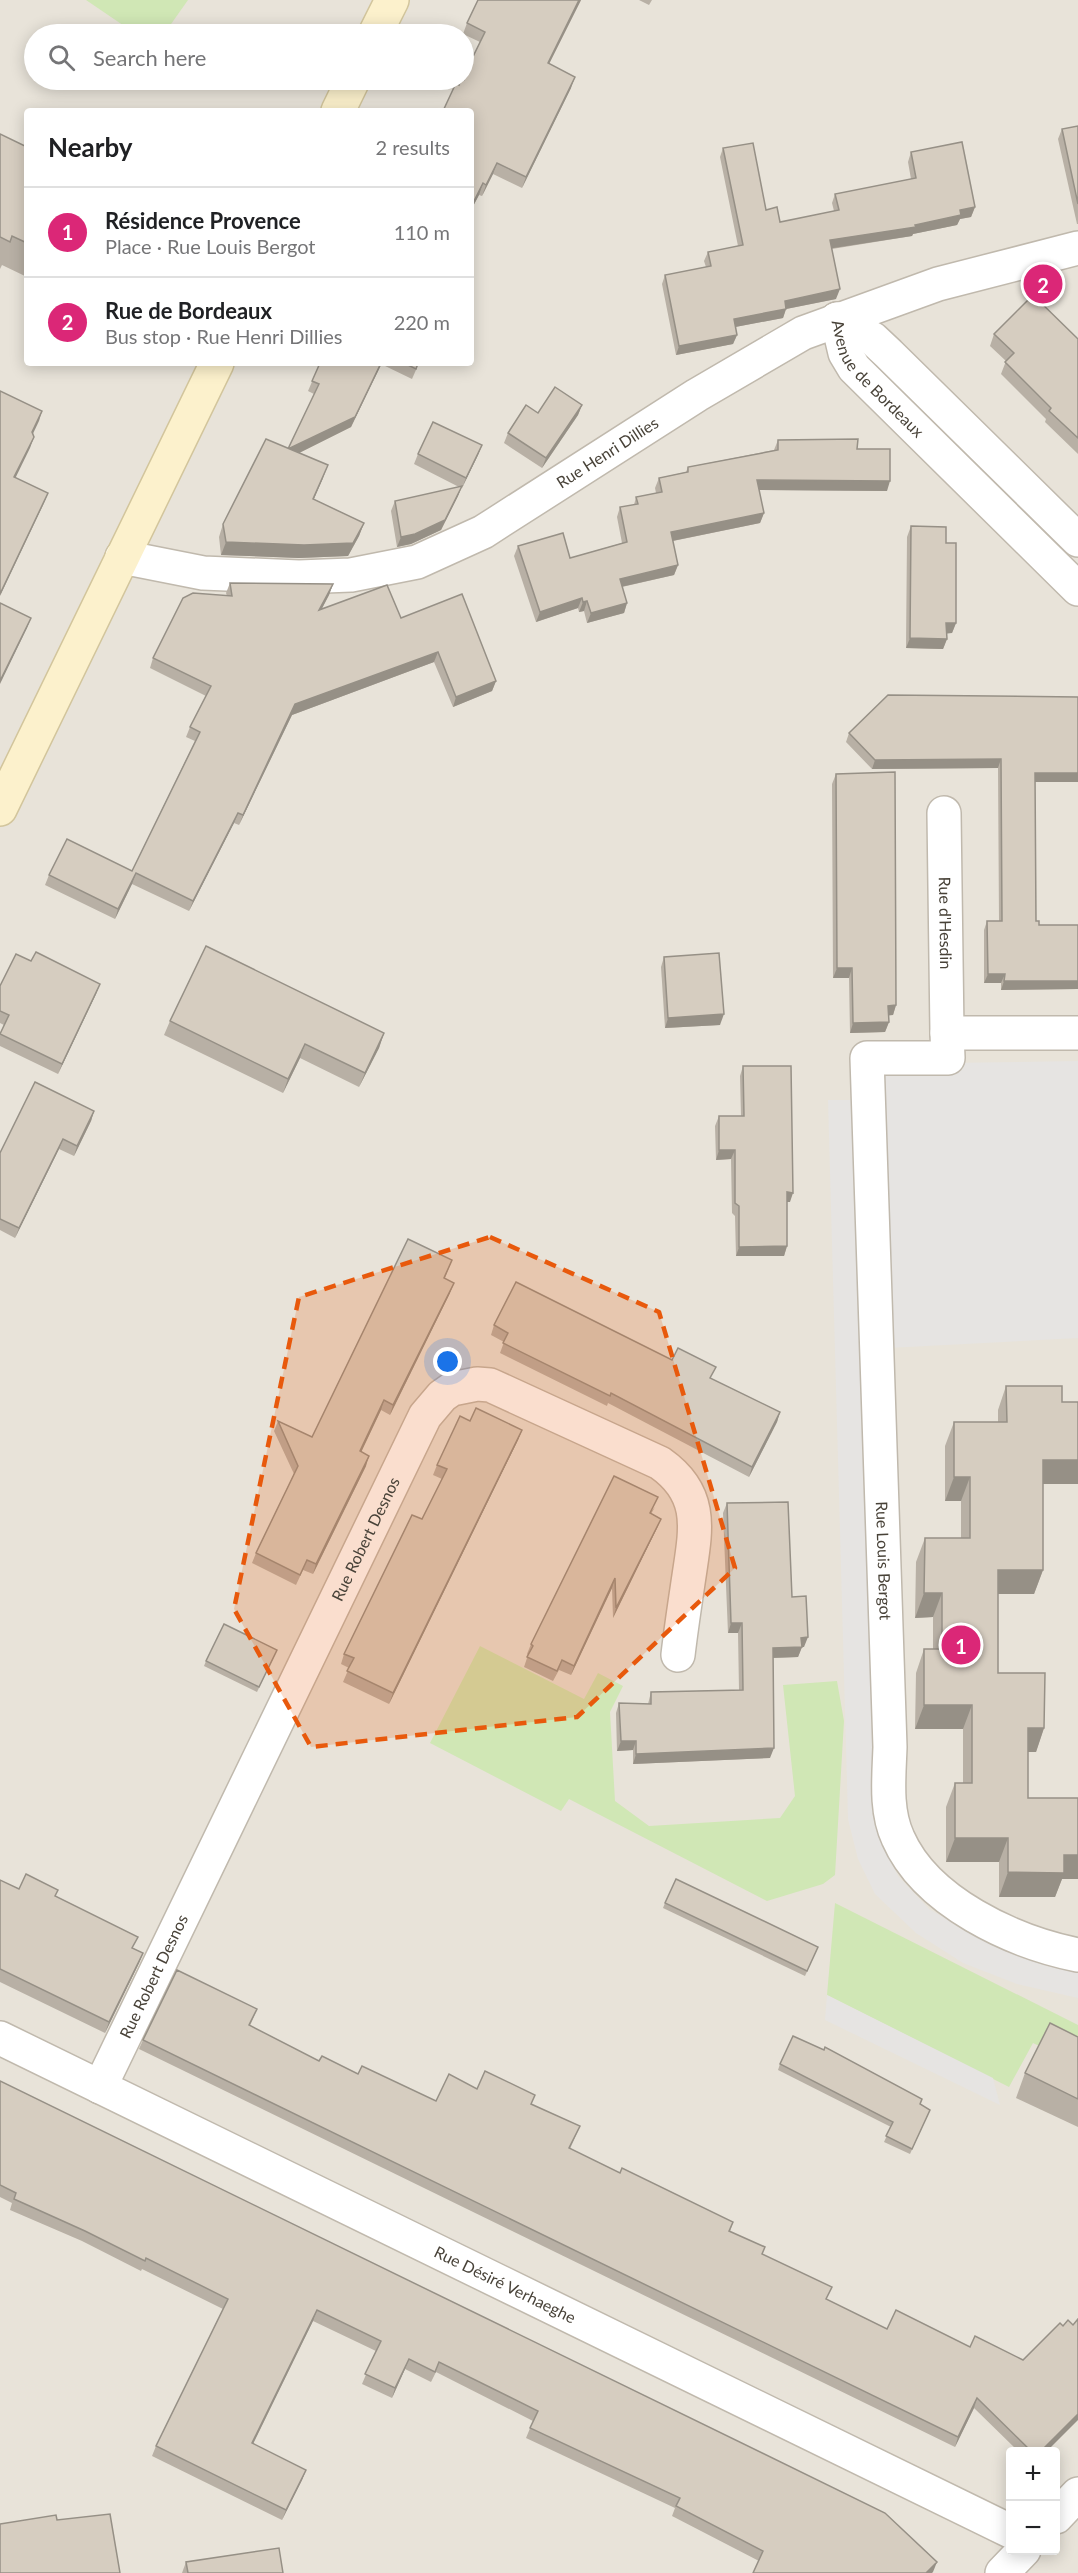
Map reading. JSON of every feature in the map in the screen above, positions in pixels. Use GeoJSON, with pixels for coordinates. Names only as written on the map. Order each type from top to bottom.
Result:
{"type":"FeatureCollection","features":[{"type":"Feature","properties":{"kind":"main road"},"geometry":{"type":"LineString","coordinates":[[380,24],[392,0]]}},
{"type":"Feature","properties":{"kind":"main road"},"geometry":{"type":"LineString","coordinates":[[339,108],[348,90]]}},
{"type":"Feature","properties":{"kind":"main road"},"geometry":{"type":"LineString","coordinates":[[0,809],[216,366]]}},
{"type":"Feature","properties":{"kind":"street","name":"Rue Henri Dillies"},"geometry":{"type":"LineString","coordinates":[[122,557],[203,573],[299,577],[359,574],[417,562],[446,551],[483,532],[766,353],[803,333],[938,284],[1078,248]]}},
{"type":"Feature","properties":{"kind":"street","name":"Avenue de Bordeaux"},"geometry":{"type":"LineString","coordinates":[[837,319],[873,339],[1078,540]]}},
{"type":"Feature","properties":{"kind":"street","name":"Avenue de Bordeaux"},"geometry":{"type":"LineString","coordinates":[[837,319],[844,353],[854,368],[1078,589]]}},
{"type":"Feature","properties":{"kind":"street","name":"Rue d'Hesdin"},"geometry":{"type":"LineString","coordinates":[[867,1058],[948,1058],[944,813]]}},
{"type":"Feature","properties":{"kind":"street"},"geometry":{"type":"LineString","coordinates":[[947,1033],[1078,1033]]}},
{"type":"Feature","properties":{"kind":"street","name":"Rue Louis Bergot"},"geometry":{"type":"LineString","coordinates":[[867,1058],[890,1747],[889,1806],[897,1837],[912,1864],[934,1888],[999,1928],[1078,1955]]}},
{"type":"Feature","properties":{"kind":"street","name":"Rue Robert Desnos"},"geometry":{"type":"LineString","coordinates":[[100,2087],[425,1416],[442,1396],[452,1389],[477,1384],[505,1390],[660,1463],[681,1481],[692,1505],[696,1536],[678,1655]]}},
{"type":"Feature","properties":{"kind":"street","name":"Rue Désiré Verhaeghe"},"geometry":{"type":"LineString","coordinates":[[0,2038],[1006,2529]]}},
{"type":"Feature","properties":{"kind":"street"},"geometry":{"type":"LineString","coordinates":[[1060,2513],[1078,2494]]}},
{"type":"Feature","properties":{"kind":"street"},"geometry":{"type":"LineString","coordinates":[[1002,2573],[1018,2555]]}},
{"type":"Feature","properties":{"kind":"highlighted area"},"geometry":{"type":"Polygon","coordinates":[[[490,1237],[659,1312],[735,1568],[577,1717],[311,1747],[234,1609],[299,1297],[490,1237]]]}},
{"type":"Feature","properties":{"kind":"shaded area"},"geometry":{"type":"Polygon","coordinates":[[[0,0],[1078,0],[1078,2573],[0,2573],[0,0]]]}},
{"type":"Feature","properties":{"kind":"shaded area"},"geometry":{"type":"Polygon","coordinates":[[[1078,1061],[1078,1338],[888,1348],[874,1064],[1078,1061]]]}},
{"type":"Feature","properties":{"kind":"shaded area"},"geometry":{"type":"Polygon","coordinates":[[[828,1100],[854,1100],[875,1818],[883,1845],[898,1876],[929,1909],[968,1931],[1007,1948],[1078,1971],[1078,1998],[1017,1984],[963,1963],[916,1933],[875,1894],[858,1859],[848,1819],[828,1100]]]}},
{"type":"Feature","properties":{"kind":"shaded area"},"geometry":{"type":"Polygon","coordinates":[[[827,1995],[993,2078],[1000,2105],[825,2020],[827,1995]]]}},
{"type":"Feature","properties":{"kind":"green space"},"geometry":{"type":"Polygon","coordinates":[[[86,0],[188,0],[171,24],[121,24],[86,0]]]}},
{"type":"Feature","properties":{"kind":"green space"},"geometry":{"type":"Polygon","coordinates":[[[480,1646],[584,1699],[598,1673],[623,1686],[610,1712],[615,1801],[649,1826],[780,1818],[795,1796],[783,1685],[837,1681],[844,1721],[835,1875],[823,1884],[767,1901],[569,1799],[561,1811],[430,1743],[480,1646]]]}},
{"type":"Feature","properties":{"kind":"green space"},"geometry":{"type":"Polygon","coordinates":[[[835,1903],[1078,2025],[1078,2065],[1033,2043],[1009,2087],[827,1995],[835,1903]]]}},
{"type":"Feature","properties":{"kind":"building"},"geometry":{"type":"Polygon","coordinates":[[[478,0],[579,0],[548,63],[575,77],[526,177],[497,163],[486,185],[483,183],[474,201],[474,108],[444,108],[453,90],[474,90],[474,55],[485,32],[474,26],[474,24],[467,23],[478,0]]]}},
{"type":"Feature","properties":{"kind":"building"},"geometry":{"type":"Polygon","coordinates":[[[1078,126],[1078,204],[1062,129],[1078,126]]]}},
{"type":"Feature","properties":{"kind":"building"},"geometry":{"type":"Polygon","coordinates":[[[0,134],[24,146],[24,242],[12,236],[10,242],[0,237],[0,134]]]}},
{"type":"Feature","properties":{"kind":"building"},"geometry":{"type":"Polygon","coordinates":[[[962,142],[975,207],[960,210],[961,215],[915,225],[916,227],[830,240],[840,289],[785,301],[786,309],[734,319],[737,335],[679,346],[665,275],[711,266],[708,252],[743,245],[723,148],[753,143],[766,210],[777,207],[780,222],[839,210],[835,194],[916,178],[911,152],[962,142]]]}},
{"type":"Feature","properties":{"kind":"building"},"geometry":{"type":"Polygon","coordinates":[[[1033,295],[1078,339],[1078,438],[1049,411],[1051,408],[1005,362],[1014,353],[994,334],[1033,295]]]}},
{"type":"Feature","properties":{"kind":"building"},"geometry":{"type":"Polygon","coordinates":[[[319,366],[380,366],[355,417],[288,449],[319,384],[312,381],[319,366]]]}},
{"type":"Feature","properties":{"kind":"building"},"geometry":{"type":"Polygon","coordinates":[[[555,387],[582,405],[546,458],[508,433],[526,405],[538,413],[555,387]]]}},
{"type":"Feature","properties":{"kind":"building"},"geometry":{"type":"Polygon","coordinates":[[[0,391],[42,411],[32,432],[34,437],[14,477],[48,493],[0,594],[0,391]]]}},
{"type":"Feature","properties":{"kind":"building"},"geometry":{"type":"Polygon","coordinates":[[[433,422],[482,445],[466,478],[418,454],[433,422]]]}},
{"type":"Feature","properties":{"kind":"building"},"geometry":{"type":"Polygon","coordinates":[[[266,439],[328,465],[313,499],[364,523],[353,543],[304,545],[226,542],[223,524],[266,439]]]}},
{"type":"Feature","properties":{"kind":"building"},"geometry":{"type":"Polygon","coordinates":[[[858,439],[857,449],[890,449],[890,481],[757,480],[764,513],[671,532],[678,565],[620,579],[627,603],[591,613],[587,601],[583,602],[582,598],[540,612],[518,546],[563,533],[570,558],[627,542],[620,507],[638,504],[636,497],[662,492],[659,478],[688,472],[688,467],[778,450],[778,440],[858,439]]]}},
{"type":"Feature","properties":{"kind":"building"},"geometry":{"type":"Polygon","coordinates":[[[462,486],[445,520],[415,534],[401,537],[395,501],[462,486]]]}},
{"type":"Feature","properties":{"kind":"building"},"geometry":{"type":"Polygon","coordinates":[[[911,526],[946,527],[946,543],[956,543],[956,623],[946,623],[947,639],[910,638],[911,526]]]}},
{"type":"Feature","properties":{"kind":"building"},"geometry":{"type":"Polygon","coordinates":[[[230,583],[333,584],[319,610],[387,585],[401,618],[462,594],[496,681],[456,697],[438,652],[295,704],[243,815],[238,813],[193,901],[136,873],[118,909],[49,875],[67,839],[132,871],[200,732],[190,727],[211,686],[153,658],[183,598],[193,593],[232,596],[230,583]]]}},
{"type":"Feature","properties":{"kind":"building"},"geometry":{"type":"Polygon","coordinates":[[[0,603],[31,618],[0,681],[0,603]]]}},
{"type":"Feature","properties":{"kind":"building"},"geometry":{"type":"Polygon","coordinates":[[[888,695],[1078,697],[1078,773],[1035,773],[1036,921],[1039,921],[1039,925],[1078,925],[1078,981],[1004,981],[1005,974],[988,974],[987,921],[1002,921],[1001,759],[875,760],[849,733],[888,695]]]}},
{"type":"Feature","properties":{"kind":"building"},"geometry":{"type":"Polygon","coordinates":[[[895,772],[896,1005],[888,1006],[889,1022],[853,1023],[852,968],[837,968],[836,774],[895,772]]]}},
{"type":"Feature","properties":{"kind":"building"},"geometry":{"type":"Polygon","coordinates":[[[206,946],[384,1033],[365,1073],[305,1044],[288,1079],[170,1021],[206,946]]]}},
{"type":"Feature","properties":{"kind":"building"},"geometry":{"type":"Polygon","coordinates":[[[36,952],[100,984],[62,1064],[0,1034],[9,1015],[0,1011],[0,986],[16,954],[31,961],[36,952]]]}},
{"type":"Feature","properties":{"kind":"building"},"geometry":{"type":"Polygon","coordinates":[[[719,953],[724,1014],[668,1018],[664,957],[719,953]]]}},
{"type":"Feature","properties":{"kind":"building"},"geometry":{"type":"Polygon","coordinates":[[[743,1066],[791,1066],[793,1193],[787,1192],[787,1246],[739,1247],[739,1206],[735,1203],[735,1150],[719,1150],[719,1116],[744,1116],[743,1066]]]}},
{"type":"Feature","properties":{"kind":"building"},"geometry":{"type":"Polygon","coordinates":[[[35,1082],[94,1111],[77,1146],[63,1139],[19,1228],[0,1219],[0,1153],[35,1082]]]}},
{"type":"Feature","properties":{"kind":"building"},"geometry":{"type":"Polygon","coordinates":[[[408,1239],[452,1260],[444,1278],[454,1283],[393,1405],[384,1400],[360,1451],[369,1456],[316,1564],[307,1560],[300,1575],[256,1553],[298,1466],[278,1421],[312,1437],[408,1239]]]}},
{"type":"Feature","properties":{"kind":"building"},"geometry":{"type":"Polygon","coordinates":[[[516,1282],[672,1360],[678,1348],[716,1367],[710,1378],[780,1412],[752,1467],[611,1393],[610,1396],[503,1343],[508,1333],[494,1325],[516,1282]]]}},
{"type":"Feature","properties":{"kind":"building"},"geometry":{"type":"Polygon","coordinates":[[[1006,1386],[1062,1386],[1062,1402],[1078,1402],[1078,1460],[1043,1460],[1043,1570],[998,1570],[998,1673],[1045,1673],[1044,1728],[1028,1728],[1028,1798],[1078,1798],[1078,1855],[1064,1855],[1064,1873],[1008,1872],[1008,1838],[955,1838],[955,1783],[972,1783],[972,1705],[924,1705],[924,1649],[942,1649],[942,1593],[924,1593],[925,1538],[970,1538],[970,1477],[954,1477],[954,1422],[1007,1422],[1006,1386]]]}},
{"type":"Feature","properties":{"kind":"building"},"geometry":{"type":"Polygon","coordinates":[[[476,1408],[522,1430],[393,1693],[347,1671],[354,1658],[344,1654],[412,1515],[422,1519],[447,1469],[437,1465],[460,1416],[470,1421],[476,1408]]]}},
{"type":"Feature","properties":{"kind":"building"},"geometry":{"type":"Polygon","coordinates":[[[614,1476],[658,1497],[650,1513],[661,1519],[616,1608],[615,1578],[574,1666],[562,1660],[557,1671],[527,1657],[533,1646],[531,1644],[614,1476]]]}},
{"type":"Feature","properties":{"kind":"building"},"geometry":{"type":"Polygon","coordinates":[[[788,1502],[792,1597],[806,1596],[808,1637],[801,1638],[802,1647],[773,1648],[774,1748],[636,1754],[636,1741],[621,1741],[619,1703],[651,1704],[651,1692],[743,1690],[742,1623],[731,1623],[727,1503],[788,1502]]]}},
{"type":"Feature","properties":{"kind":"building"},"geometry":{"type":"Polygon","coordinates":[[[224,1624],[277,1650],[259,1687],[206,1661],[224,1624]]]}},
{"type":"Feature","properties":{"kind":"building"},"geometry":{"type":"Polygon","coordinates":[[[26,1874],[58,1890],[55,1896],[138,1937],[132,1948],[143,1953],[109,2022],[0,1969],[0,1880],[19,1889],[26,1874]]]}},
{"type":"Feature","properties":{"kind":"building"},"geometry":{"type":"Polygon","coordinates":[[[676,1879],[818,1947],[807,1971],[665,1903],[676,1879]]]}},
{"type":"Feature","properties":{"kind":"building"},"geometry":{"type":"Polygon","coordinates":[[[177,1970],[257,2009],[249,2025],[319,2061],[322,2056],[358,2074],[362,2066],[436,2101],[449,2074],[477,2089],[485,2071],[535,2095],[531,2104],[580,2126],[569,2148],[620,2173],[622,2168],[733,2222],[729,2231],[765,2247],[762,2254],[832,2287],[826,2299],[887,2329],[896,2310],[970,2347],[975,2336],[1023,2360],[1060,2323],[1063,2326],[1068,2320],[1073,2325],[1078,2319],[1078,2414],[1045,2447],[1027,2447],[977,2398],[958,2437],[143,2040],[177,1970]]]}},
{"type":"Feature","properties":{"kind":"building"},"geometry":{"type":"Polygon","coordinates":[[[1050,2023],[1078,2037],[1078,2099],[1025,2073],[1050,2023]]]}},
{"type":"Feature","properties":{"kind":"building"},"geometry":{"type":"Polygon","coordinates":[[[793,2036],[824,2050],[825,2047],[922,2099],[920,2104],[930,2110],[912,2149],[886,2136],[893,2122],[780,2064],[793,2036]]]}},
{"type":"Feature","properties":{"kind":"building"},"geometry":{"type":"Polygon","coordinates":[[[0,2081],[885,2513],[937,2562],[926,2573],[753,2573],[763,2551],[676,2506],[680,2498],[530,2428],[538,2411],[439,2362],[435,2372],[409,2359],[395,2388],[365,2374],[381,2341],[317,2310],[252,2443],[306,2470],[286,2510],[156,2446],[228,2299],[146,2258],[145,2261],[14,2199],[16,2193],[0,2185],[0,2081]]]}},
{"type":"Feature","properties":{"kind":"building"},"geometry":{"type":"Polygon","coordinates":[[[110,2514],[120,2573],[0,2573],[0,2524],[56,2515],[57,2520],[110,2514]]]}},
{"type":"Feature","properties":{"kind":"building"},"geometry":{"type":"Polygon","coordinates":[[[279,2548],[283,2573],[188,2573],[186,2562],[279,2548]]]}},
{"type":"Feature","properties":{"kind":"place","name":"Rue de Bordeaux"},"geometry":{"type":"Point","coordinates":[1043,284]}},
{"type":"Feature","properties":{"kind":"place","name":"Résidence Provence"},"geometry":{"type":"Point","coordinates":[961,1645]}}]}
